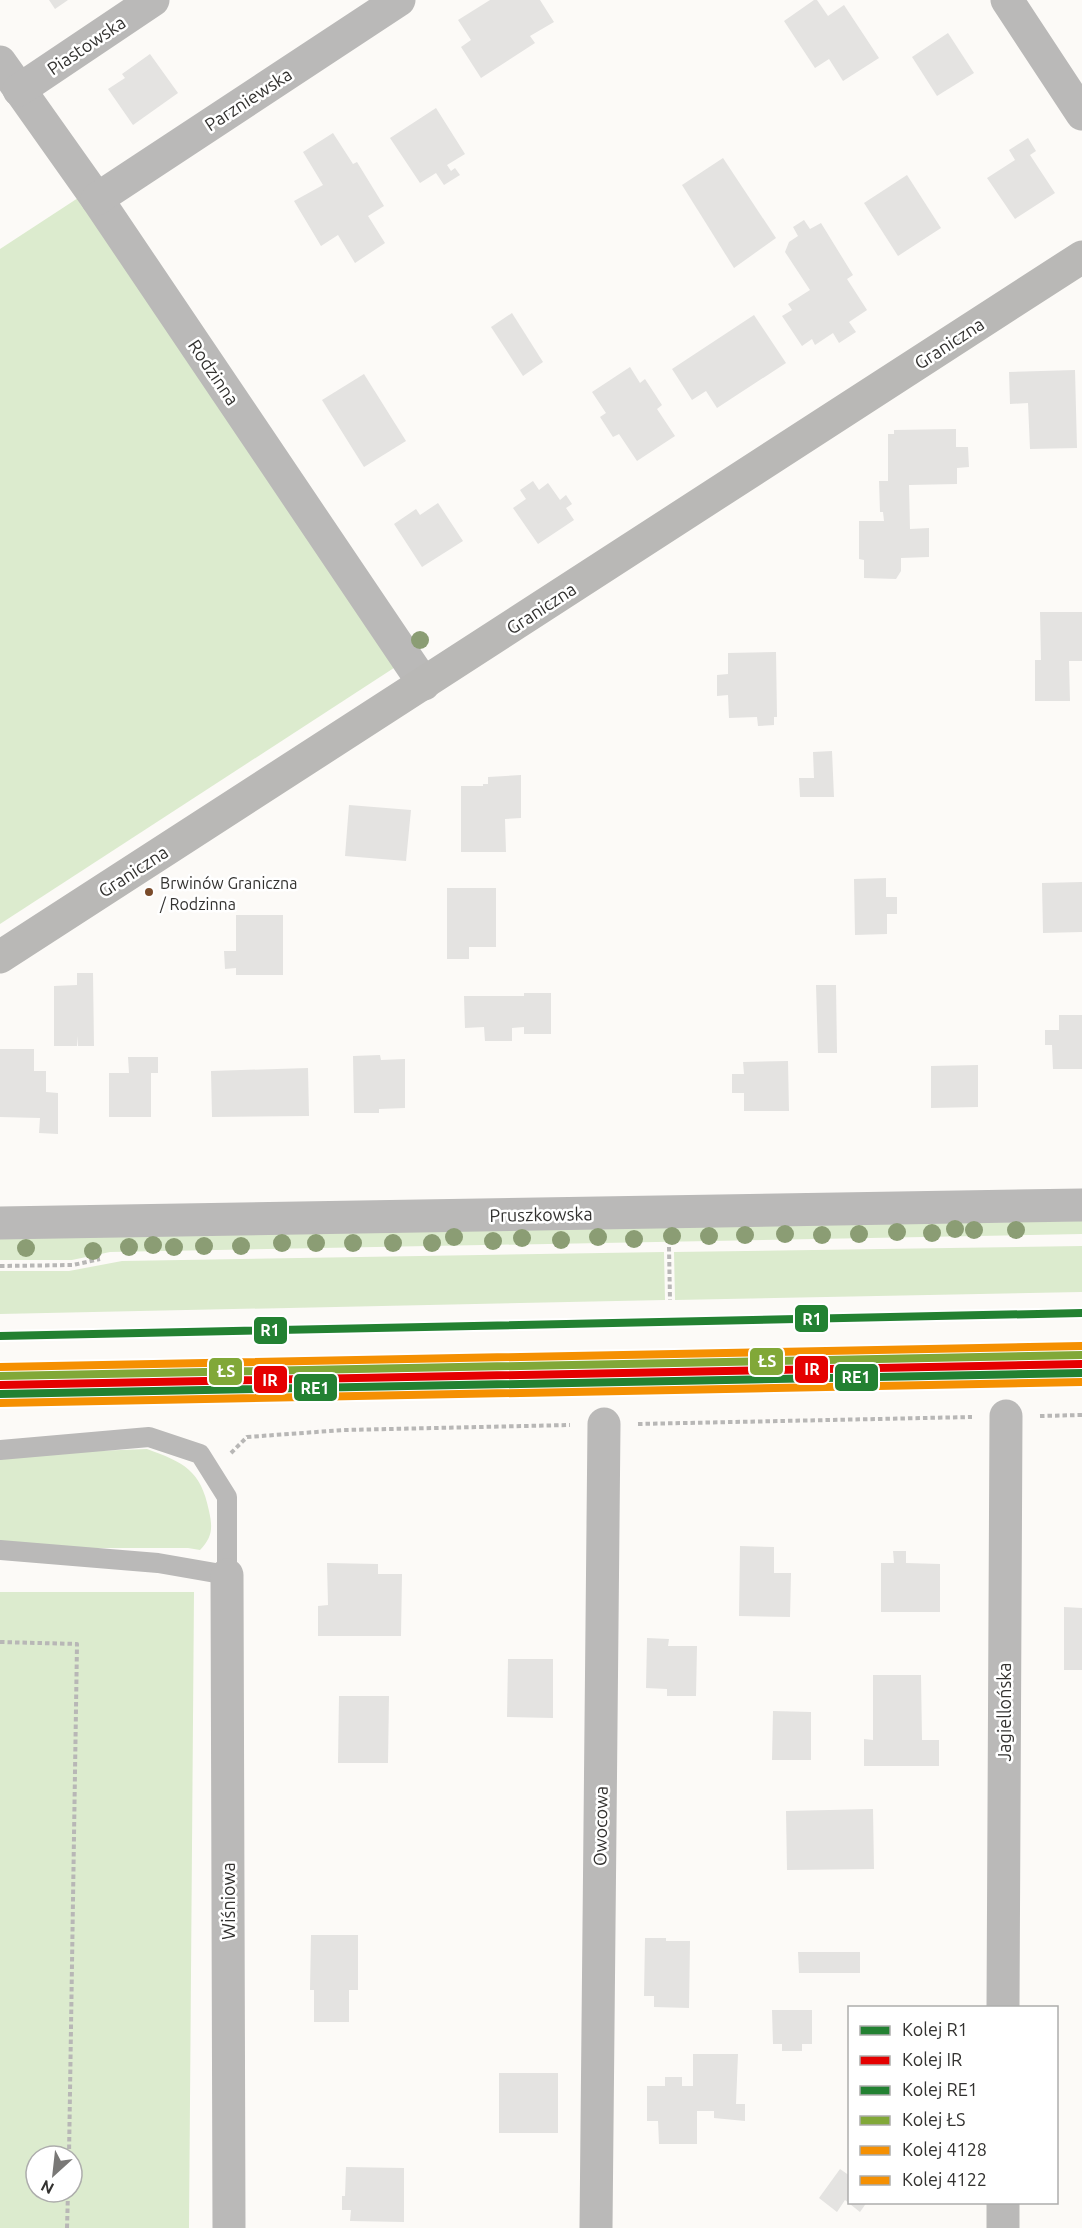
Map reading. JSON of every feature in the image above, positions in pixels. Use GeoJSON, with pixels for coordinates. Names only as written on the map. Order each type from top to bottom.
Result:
{"type":"FeatureCollection","features":[{"type":"Feature","properties":{"kind":"street","name":"Piastowska"},"geometry":{"type":"LineString","coordinates":[[19,90],[153,0]]}},
{"type":"Feature","properties":{"kind":"street","name":"Parzniewska"},"geometry":{"type":"LineString","coordinates":[[97,198],[399,0]]}},
{"type":"Feature","properties":{"kind":"street"},"geometry":{"type":"LineString","coordinates":[[1007,0],[1082,114]]}},
{"type":"Feature","properties":{"kind":"street","name":"Rodzinna"},"geometry":{"type":"LineString","coordinates":[[0,62],[97,198],[424,684]]}},
{"type":"Feature","properties":{"kind":"street","name":"Graniczna"},"geometry":{"type":"LineString","coordinates":[[0,957],[1082,257]]}},
{"type":"Feature","properties":{"kind":"street","name":"Pruszkowska"},"geometry":{"type":"LineString","coordinates":[[0,1223],[1082,1205]]}},
{"type":"Feature","properties":{"kind":"street","name":"Jagiellońska"},"geometry":{"type":"LineString","coordinates":[[1003,2006],[1006,1416]]}},
{"type":"Feature","properties":{"kind":"street","name":"Owocowa"},"geometry":{"type":"LineString","coordinates":[[596,2228],[603,1424]]}},
{"type":"Feature","properties":{"kind":"street","name":"Wiśniowa"},"geometry":{"type":"LineString","coordinates":[[227,1575],[229,2228]]}},
{"type":"Feature","properties":{"kind":"street"},"geometry":{"type":"LineString","coordinates":[[1003,2204],[1003,2228]]}},
{"type":"Feature","properties":{"kind":"lane"},"geometry":{"type":"LineString","coordinates":[[0,1450],[149,1437],[200,1454],[226,1497],[227,1575],[158,1563],[0,1550]]}},
{"type":"Feature","properties":{"kind":"path"},"geometry":{"type":"LineString","coordinates":[[669,1246],[670,1300]]}},
{"type":"Feature","properties":{"kind":"path"},"geometry":{"type":"LineString","coordinates":[[0,1642],[77,1644],[69,2144]]}},
{"type":"Feature","properties":{"kind":"path"},"geometry":{"type":"LineString","coordinates":[[68,2204],[68,2228]]}},
{"type":"Feature","properties":{"kind":"green space"},"geometry":{"type":"Polygon","coordinates":[[[78,198],[400,664],[0,924],[0,249],[78,198]]]}},
{"type":"Feature","properties":{"kind":"green space"},"geometry":{"type":"Polygon","coordinates":[[[1082,1221],[1082,1234],[110,1252],[72,1260],[0,1260],[0,1237],[1082,1221]]]}},
{"type":"Feature","properties":{"kind":"green space"},"geometry":{"type":"Polygon","coordinates":[[[1082,1246],[1082,1292],[675,1300],[674,1252],[1082,1246]]]}},
{"type":"Feature","properties":{"kind":"green space"},"geometry":{"type":"Polygon","coordinates":[[[664,1252],[665,1300],[0,1314],[0,1271],[69,1271],[122,1261],[664,1252]]]}},
{"type":"Feature","properties":{"kind":"green space"},"geometry":{"type":"Polygon","coordinates":[[[147,1449],[180,1464],[195,1477],[201,1486],[206,1497],[211,1528],[207,1541],[200,1550],[188,1548],[76,1548],[0,1542],[0,1457],[147,1449]]]}},
{"type":"Feature","properties":{"kind":"green space"},"geometry":{"type":"Polygon","coordinates":[[[0,1592],[194,1592],[189,2228],[0,2228],[0,1592]]]}},
{"type":"Feature","properties":{"kind":"building"},"geometry":{"type":"Polygon","coordinates":[[[49,0],[68,0],[55,9],[49,0]]]}},
{"type":"Feature","properties":{"kind":"building"},"geometry":{"type":"Polygon","coordinates":[[[490,0],[540,0],[554,22],[530,36],[535,43],[481,78],[461,47],[471,40],[458,20],[490,0]]]}},
{"type":"Feature","properties":{"kind":"building"},"geometry":{"type":"Polygon","coordinates":[[[817,0],[828,16],[844,5],[879,58],[843,81],[829,59],[815,68],[784,21],[817,0]]]}},
{"type":"Feature","properties":{"kind":"building"},"geometry":{"type":"Polygon","coordinates":[[[948,33],[974,73],[937,96],[912,57],[948,33]]]}},
{"type":"Feature","properties":{"kind":"building"},"geometry":{"type":"Polygon","coordinates":[[[150,54],[178,93],[133,125],[108,89],[125,78],[122,74],[150,54]]]}},
{"type":"Feature","properties":{"kind":"building"},"geometry":{"type":"Polygon","coordinates":[[[436,108],[465,154],[447,165],[451,171],[455,168],[460,175],[444,185],[436,173],[420,183],[390,138],[436,108]]]}},
{"type":"Feature","properties":{"kind":"building"},"geometry":{"type":"Polygon","coordinates":[[[333,133],[353,164],[357,162],[384,206],[368,216],[385,243],[355,263],[338,235],[321,246],[294,201],[323,185],[303,152],[333,133]]]}},
{"type":"Feature","properties":{"kind":"building"},"geometry":{"type":"Polygon","coordinates":[[[1028,138],[1036,151],[1030,155],[1055,193],[1015,219],[987,178],[1015,160],[1009,150],[1028,138]]]}},
{"type":"Feature","properties":{"kind":"building"},"geometry":{"type":"Polygon","coordinates":[[[723,158],[776,238],[734,268],[682,185],[723,158]]]}},
{"type":"Feature","properties":{"kind":"building"},"geometry":{"type":"Polygon","coordinates":[[[907,175],[941,228],[898,256],[864,203],[907,175]]]}},
{"type":"Feature","properties":{"kind":"building"},"geometry":{"type":"Polygon","coordinates":[[[804,220],[810,229],[821,223],[853,275],[847,279],[867,310],[849,322],[856,332],[839,343],[833,333],[815,345],[812,339],[802,346],[782,316],[792,310],[788,304],[810,290],[785,252],[789,242],[798,236],[793,227],[804,220]]]}},
{"type":"Feature","properties":{"kind":"building"},"geometry":{"type":"Polygon","coordinates":[[[512,313],[543,362],[523,376],[491,327],[512,313]]]}},
{"type":"Feature","properties":{"kind":"building"},"geometry":{"type":"Polygon","coordinates":[[[754,315],[786,363],[717,408],[706,391],[692,400],[672,369],[754,315]]]}},
{"type":"Feature","properties":{"kind":"building"},"geometry":{"type":"Polygon","coordinates":[[[630,367],[640,383],[645,379],[662,405],[657,409],[675,436],[637,461],[619,434],[613,437],[600,417],[606,413],[592,392],[630,367]]]}},
{"type":"Feature","properties":{"kind":"building"},"geometry":{"type":"Polygon","coordinates":[[[1075,370],[1077,448],[1030,449],[1028,403],[1010,404],[1009,372],[1075,370]]]}},
{"type":"Feature","properties":{"kind":"building"},"geometry":{"type":"Polygon","coordinates":[[[364,374],[406,441],[364,467],[322,400],[364,374]]]}},
{"type":"Feature","properties":{"kind":"building"},"geometry":{"type":"Polygon","coordinates":[[[956,429],[956,447],[968,447],[969,467],[957,468],[957,484],[909,485],[910,529],[929,528],[929,557],[901,558],[901,571],[896,579],[864,578],[864,560],[859,559],[859,521],[884,521],[883,512],[880,512],[879,481],[888,481],[888,434],[894,434],[894,430],[956,429]]]}},
{"type":"Feature","properties":{"kind":"building"},"geometry":{"type":"Polygon","coordinates":[[[533,481],[539,490],[548,483],[560,500],[566,495],[572,504],[566,508],[574,520],[538,544],[513,508],[526,499],[520,490],[533,481]]]}},
{"type":"Feature","properties":{"kind":"building"},"geometry":{"type":"Polygon","coordinates":[[[438,503],[463,541],[422,567],[394,524],[416,509],[420,515],[438,503]]]}},
{"type":"Feature","properties":{"kind":"building"},"geometry":{"type":"Polygon","coordinates":[[[1040,612],[1082,612],[1082,661],[1069,661],[1070,701],[1035,701],[1035,660],[1041,660],[1040,612]]]}},
{"type":"Feature","properties":{"kind":"building"},"geometry":{"type":"Polygon","coordinates":[[[776,652],[777,717],[774,717],[774,725],[758,726],[757,717],[729,718],[728,695],[717,696],[717,675],[728,674],[728,653],[776,652]]]}},
{"type":"Feature","properties":{"kind":"building"},"geometry":{"type":"Polygon","coordinates":[[[832,751],[834,797],[800,797],[799,778],[814,778],[813,752],[832,751]]]}},
{"type":"Feature","properties":{"kind":"building"},"geometry":{"type":"Polygon","coordinates":[[[521,775],[521,818],[505,819],[506,852],[461,852],[461,786],[483,786],[483,784],[488,784],[488,777],[521,775]]]}},
{"type":"Feature","properties":{"kind":"building"},"geometry":{"type":"Polygon","coordinates":[[[349,805],[411,810],[406,861],[345,856],[349,805]]]}},
{"type":"Feature","properties":{"kind":"building"},"geometry":{"type":"Polygon","coordinates":[[[886,878],[886,897],[897,897],[897,914],[887,914],[887,934],[855,935],[854,879],[886,878]]]}},
{"type":"Feature","properties":{"kind":"building"},"geometry":{"type":"Polygon","coordinates":[[[1082,882],[1082,932],[1043,933],[1042,883],[1082,882]]]}},
{"type":"Feature","properties":{"kind":"building"},"geometry":{"type":"Polygon","coordinates":[[[447,888],[496,888],[496,947],[469,947],[469,959],[447,959],[447,888]]]}},
{"type":"Feature","properties":{"kind":"building"},"geometry":{"type":"Polygon","coordinates":[[[236,915],[283,915],[283,975],[236,975],[236,968],[225,969],[224,951],[236,951],[236,915]]]}},
{"type":"Feature","properties":{"kind":"building"},"geometry":{"type":"Polygon","coordinates":[[[77,973],[93,973],[94,1046],[78,1046],[78,1036],[77,1046],[54,1046],[54,986],[77,985],[77,973]]]}},
{"type":"Feature","properties":{"kind":"building"},"geometry":{"type":"Polygon","coordinates":[[[816,985],[836,985],[837,1053],[818,1053],[816,985]]]}},
{"type":"Feature","properties":{"kind":"building"},"geometry":{"type":"Polygon","coordinates":[[[524,993],[551,993],[551,1034],[524,1034],[524,1027],[512,1028],[512,1041],[485,1041],[484,1027],[465,1028],[464,996],[524,996],[524,993]]]}},
{"type":"Feature","properties":{"kind":"building"},"geometry":{"type":"Polygon","coordinates":[[[1059,1015],[1082,1015],[1082,1069],[1053,1069],[1052,1045],[1045,1045],[1045,1030],[1059,1030],[1059,1015]]]}},
{"type":"Feature","properties":{"kind":"building"},"geometry":{"type":"Polygon","coordinates":[[[0,1049],[34,1049],[34,1071],[46,1071],[46,1092],[58,1093],[58,1134],[39,1133],[40,1118],[0,1117],[0,1049]]]}},
{"type":"Feature","properties":{"kind":"building"},"geometry":{"type":"Polygon","coordinates":[[[380,1055],[381,1060],[405,1059],[405,1108],[379,1109],[379,1113],[354,1113],[353,1056],[380,1055]]]}},
{"type":"Feature","properties":{"kind":"building"},"geometry":{"type":"Polygon","coordinates":[[[128,1057],[158,1057],[158,1073],[151,1073],[151,1117],[109,1117],[109,1073],[129,1073],[128,1057]]]}},
{"type":"Feature","properties":{"kind":"building"},"geometry":{"type":"Polygon","coordinates":[[[788,1061],[789,1111],[744,1111],[744,1093],[732,1093],[732,1074],[744,1074],[743,1062],[788,1061]]]}},
{"type":"Feature","properties":{"kind":"building"},"geometry":{"type":"Polygon","coordinates":[[[978,1065],[978,1107],[931,1108],[931,1066],[978,1065]]]}},
{"type":"Feature","properties":{"kind":"building"},"geometry":{"type":"Polygon","coordinates":[[[308,1068],[309,1116],[212,1117],[211,1071],[308,1068]]]}},
{"type":"Feature","properties":{"kind":"building"},"geometry":{"type":"Polygon","coordinates":[[[740,1546],[774,1547],[774,1573],[791,1573],[790,1617],[739,1616],[740,1546]]]}},
{"type":"Feature","properties":{"kind":"building"},"geometry":{"type":"Polygon","coordinates":[[[893,1551],[906,1551],[906,1563],[940,1564],[940,1612],[881,1612],[881,1563],[894,1563],[893,1551]]]}},
{"type":"Feature","properties":{"kind":"building"},"geometry":{"type":"Polygon","coordinates":[[[327,1563],[378,1564],[378,1574],[402,1574],[401,1636],[318,1636],[318,1606],[328,1605],[327,1563]]]}},
{"type":"Feature","properties":{"kind":"building"},"geometry":{"type":"Polygon","coordinates":[[[1064,1607],[1082,1608],[1082,1670],[1064,1670],[1064,1607]]]}},
{"type":"Feature","properties":{"kind":"building"},"geometry":{"type":"Polygon","coordinates":[[[647,1638],[669,1639],[668,1646],[697,1646],[696,1696],[667,1696],[667,1689],[646,1688],[647,1638]]]}},
{"type":"Feature","properties":{"kind":"building"},"geometry":{"type":"Polygon","coordinates":[[[508,1659],[553,1659],[553,1718],[507,1717],[508,1659]]]}},
{"type":"Feature","properties":{"kind":"building"},"geometry":{"type":"Polygon","coordinates":[[[873,1675],[921,1675],[922,1740],[939,1740],[939,1766],[864,1766],[864,1739],[873,1740],[873,1675]]]}},
{"type":"Feature","properties":{"kind":"building"},"geometry":{"type":"Polygon","coordinates":[[[339,1696],[389,1696],[388,1763],[338,1763],[339,1696]]]}},
{"type":"Feature","properties":{"kind":"building"},"geometry":{"type":"Polygon","coordinates":[[[773,1711],[811,1712],[811,1760],[772,1760],[773,1711]]]}},
{"type":"Feature","properties":{"kind":"building"},"geometry":{"type":"Polygon","coordinates":[[[873,1809],[874,1869],[787,1870],[786,1811],[873,1809]]]}},
{"type":"Feature","properties":{"kind":"building"},"geometry":{"type":"Polygon","coordinates":[[[311,1935],[358,1935],[358,1990],[349,1990],[349,2022],[314,2022],[314,1990],[310,1990],[311,1935]]]}},
{"type":"Feature","properties":{"kind":"building"},"geometry":{"type":"Polygon","coordinates":[[[645,1938],[690,1941],[689,2008],[654,2007],[654,1996],[644,1996],[645,1938]]]}},
{"type":"Feature","properties":{"kind":"building"},"geometry":{"type":"Polygon","coordinates":[[[798,1952],[860,1952],[860,1973],[799,1973],[798,1952]]]}},
{"type":"Feature","properties":{"kind":"building"},"geometry":{"type":"Polygon","coordinates":[[[772,2010],[812,2010],[812,2044],[802,2044],[802,2051],[782,2051],[782,2044],[773,2044],[772,2010]]]}},
{"type":"Feature","properties":{"kind":"building"},"geometry":{"type":"Polygon","coordinates":[[[693,2054],[738,2054],[736,2104],[745,2104],[745,2121],[714,2118],[714,2111],[697,2111],[697,2144],[659,2144],[658,2121],[647,2121],[647,2086],[665,2086],[665,2077],[682,2077],[682,2086],[693,2086],[693,2054]]]}},
{"type":"Feature","properties":{"kind":"building"},"geometry":{"type":"Polygon","coordinates":[[[499,2073],[558,2073],[558,2133],[499,2133],[499,2073]]]}},
{"type":"Feature","properties":{"kind":"building"},"geometry":{"type":"Polygon","coordinates":[[[346,2167],[404,2168],[404,2222],[350,2221],[351,2210],[342,2210],[346,2167]]]}},
{"type":"Feature","properties":{"kind":"building"},"geometry":{"type":"Polygon","coordinates":[[[840,2169],[848,2175],[848,2202],[845,2200],[837,2212],[819,2198],[840,2169]]]}},
{"type":"Feature","properties":{"kind":"building"},"geometry":{"type":"Polygon","coordinates":[[[850,2204],[866,2204],[860,2212],[850,2204]]]}},
{"type":"Feature","properties":{"kind":"rail line","name":"R1"},"geometry":{"type":"LineString","coordinates":[[0,1336],[1082,1313]]}},
{"type":"Feature","properties":{"kind":"rail line","name":"4122"},"geometry":{"type":"LineString","coordinates":[[0,1367],[1082,1346]]}},
{"type":"Feature","properties":{"kind":"rail line","name":"ŁS"},"geometry":{"type":"LineString","coordinates":[[0,1376],[1082,1355]]}},
{"type":"Feature","properties":{"kind":"rail line","name":"IR"},"geometry":{"type":"LineString","coordinates":[[0,1385],[1082,1364]]}},
{"type":"Feature","properties":{"kind":"rail line","name":"RE1"},"geometry":{"type":"LineString","coordinates":[[0,1394],[1082,1373]]}},
{"type":"Feature","properties":{"kind":"rail line","name":"4128"},"geometry":{"type":"LineString","coordinates":[[0,1403],[1082,1382]]}},
{"type":"Feature","properties":{"kind":"place","name":"Brwinów Graniczna / Rodzinna"},"geometry":{"type":"Point","coordinates":[149,892]}}]}
